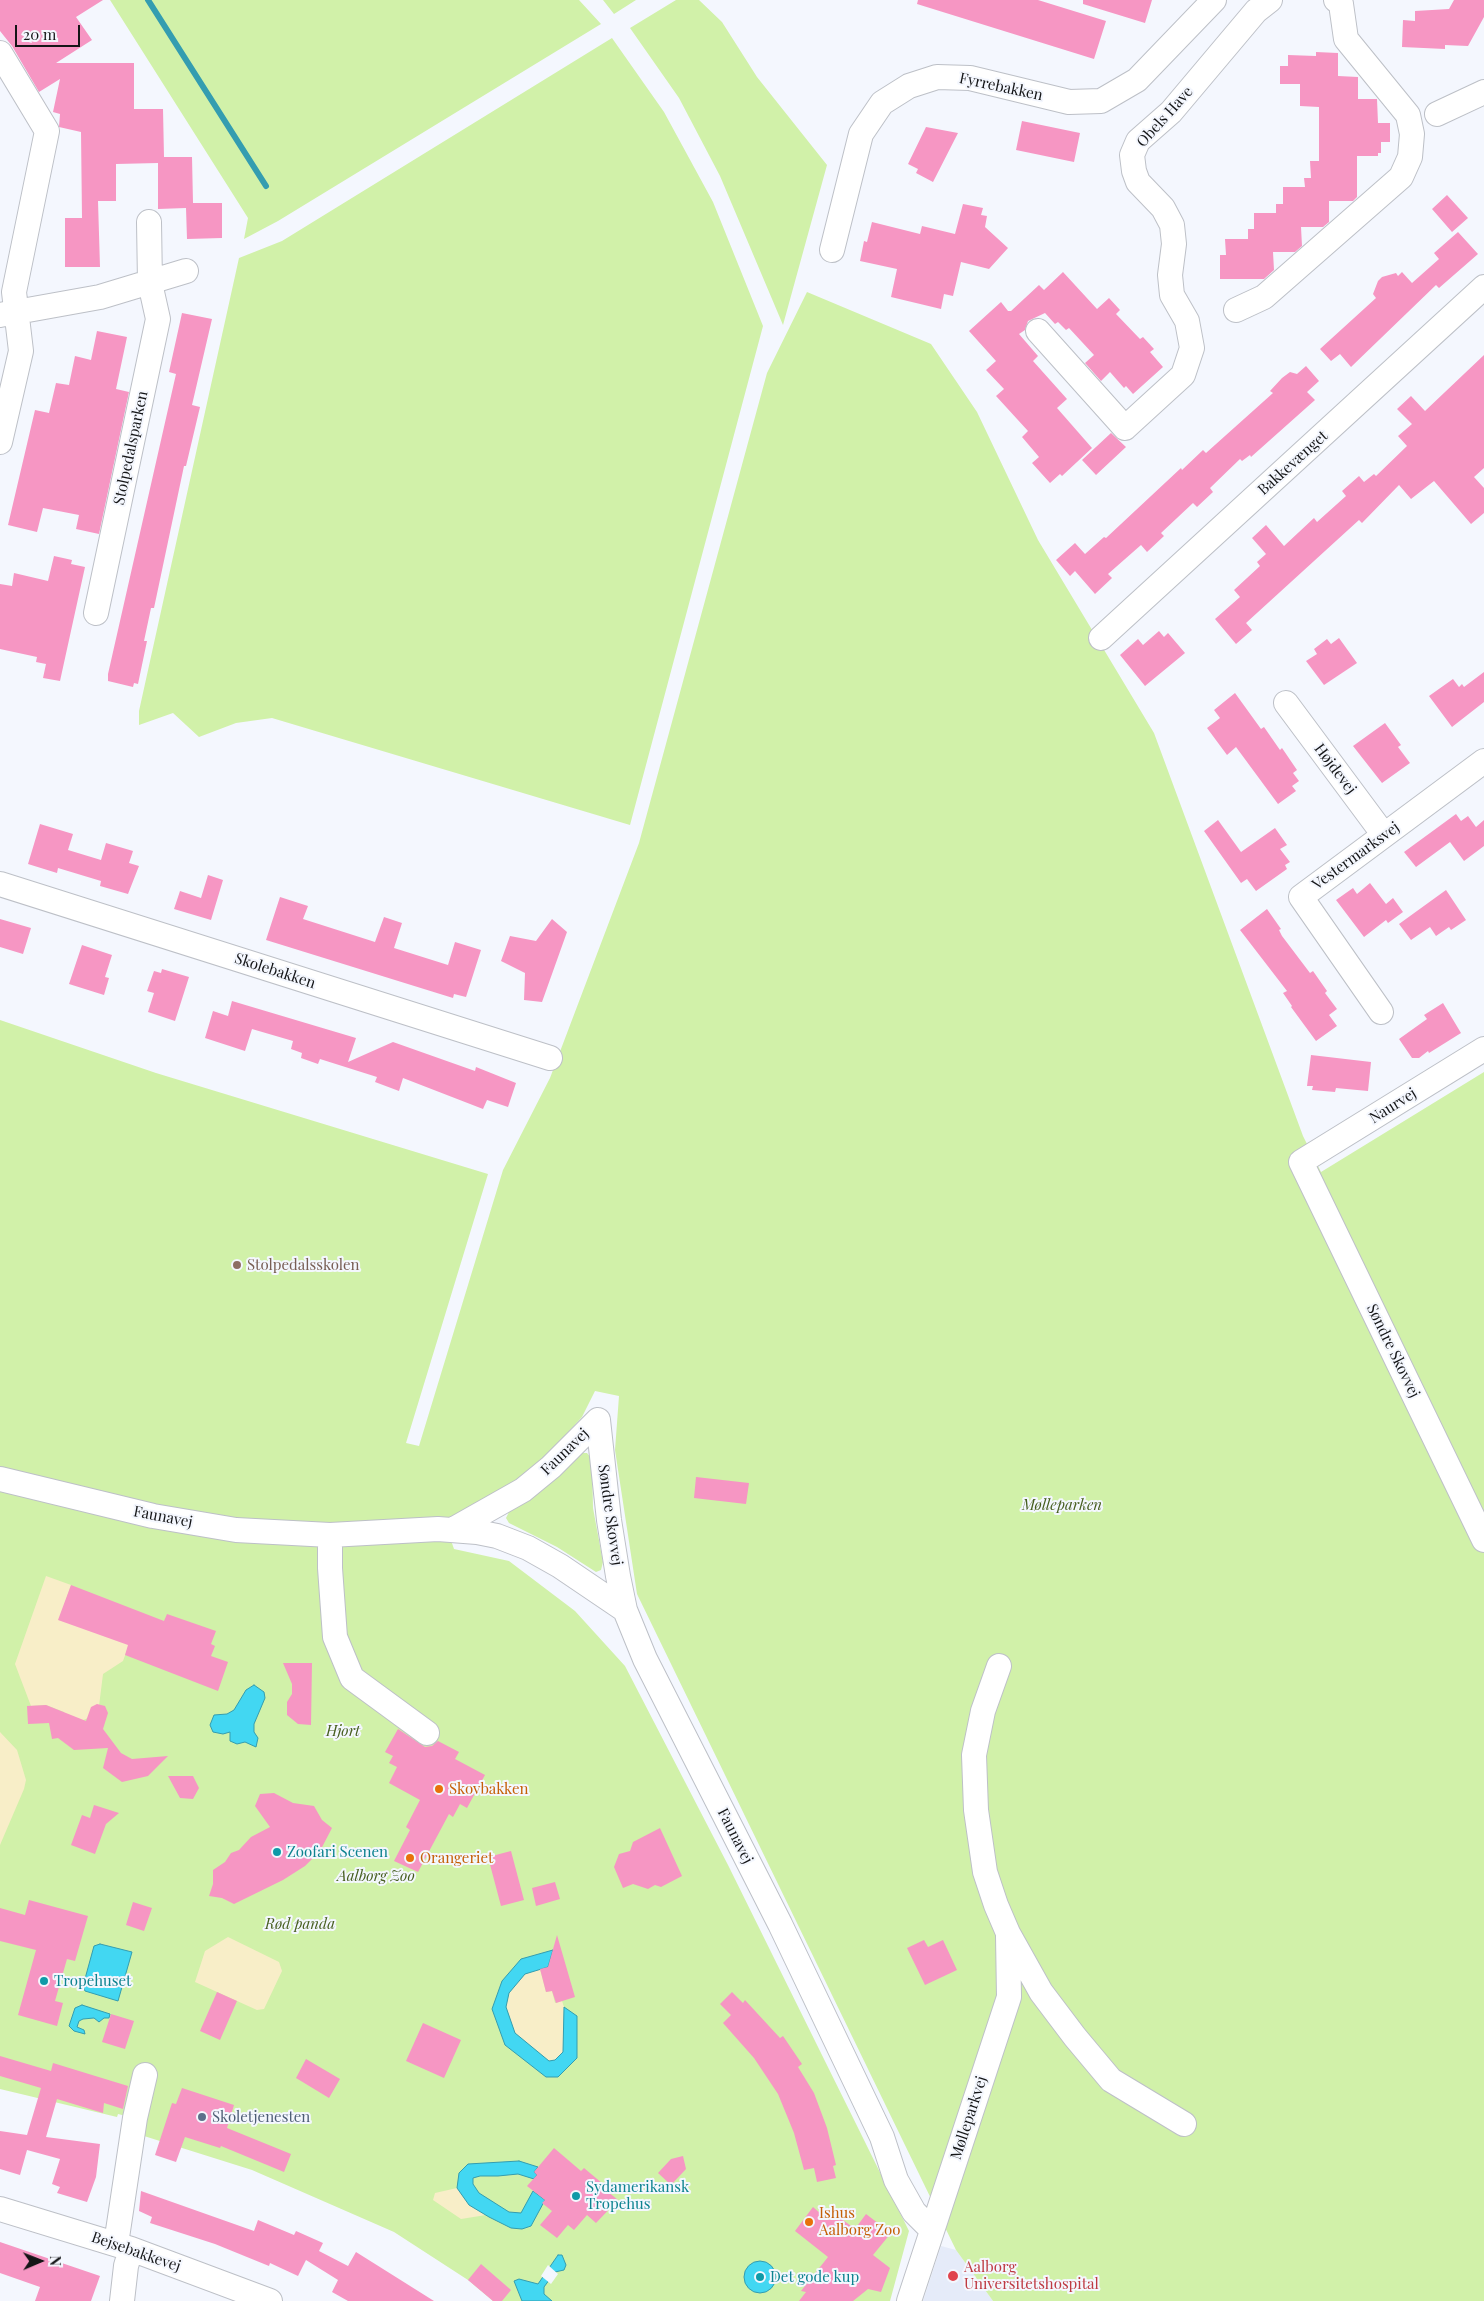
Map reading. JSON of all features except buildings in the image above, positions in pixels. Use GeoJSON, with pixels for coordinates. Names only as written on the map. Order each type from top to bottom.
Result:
{"type":"FeatureCollection","features":[{"type":"Feature","properties":{"kind":"street","name":"Fyrrebakken"},"geometry":{"type":"LineString","coordinates":[[832,250],[861,134],[882,103],[909,86],[937,77],[970,78],[1069,102],[1100,101],[1137,80],[1214,0]]}},
{"type":"Feature","properties":{"kind":"street"},"geometry":{"type":"LineString","coordinates":[[1236,310],[1264,297],[1358,215],[1401,176],[1410,157],[1412,134],[1408,115],[1346,39],[1341,4],[1336,0]]}},
{"type":"Feature","properties":{"kind":"street","name":"Obels Have"},"geometry":{"type":"LineString","coordinates":[[1038,331],[1125,428],[1183,375],[1192,348],[1187,322],[1172,295],[1170,275],[1174,244],[1172,225],[1162,208],[1138,182],[1134,171],[1132,155],[1138,141],[1171,112],[1255,4]]}},
{"type":"Feature","properties":{"kind":"street"},"geometry":{"type":"LineString","coordinates":[[0,53],[47,131],[8,315],[21,351],[0,442]]}},
{"type":"Feature","properties":{"kind":"street"},"geometry":{"type":"LineString","coordinates":[[1437,114],[1484,92]]}},
{"type":"Feature","properties":{"kind":"street","name":"Stolpedalsparken"},"geometry":{"type":"LineString","coordinates":[[96,613],[158,319],[150,283],[149,222]]}},
{"type":"Feature","properties":{"kind":"street"},"geometry":{"type":"LineString","coordinates":[[8,315],[100,297],[186,271]]}},
{"type":"Feature","properties":{"kind":"street","name":"Bakkevænget"},"geometry":{"type":"LineString","coordinates":[[1101,638],[1484,287]]}},
{"type":"Feature","properties":{"kind":"street","name":"Højdevej"},"geometry":{"type":"LineString","coordinates":[[1286,703],[1384,835]]}},
{"type":"Feature","properties":{"kind":"street","name":"Vestermarksvej"},"geometry":{"type":"LineString","coordinates":[[1381,1012],[1301,897],[1384,835],[1481,770]]}},
{"type":"Feature","properties":{"kind":"street","name":"Skolebakken"},"geometry":{"type":"LineString","coordinates":[[0,884],[550,1058]]}},
{"type":"Feature","properties":{"kind":"street","name":"Naurvej"},"geometry":{"type":"LineString","coordinates":[[1301,1162],[1484,1050]]}},
{"type":"Feature","properties":{"kind":"street","name":"Søndre Skovvej"},"geometry":{"type":"LineString","coordinates":[[1301,1162],[1484,1540]]}},
{"type":"Feature","properties":{"kind":"street","name":"Søndre Skovvej"},"geometry":{"type":"LineString","coordinates":[[598,1420],[609,1520],[625,1610]]}},
{"type":"Feature","properties":{"kind":"street","name":"Faunavej"},"geometry":{"type":"LineString","coordinates":[[454,1529],[522,1490],[551,1467],[598,1420]]}},
{"type":"Feature","properties":{"kind":"street","name":"Faunavej"},"geometry":{"type":"LineString","coordinates":[[0,1479],[172,1520],[236,1530],[330,1535],[454,1529],[498,1536],[528,1548],[560,1566],[625,1610],[645,1659],[780,1924],[882,2137],[896,2180],[914,2212],[932,2230]]}},
{"type":"Feature","properties":{"kind":"street"},"geometry":{"type":"LineString","coordinates":[[330,1535],[330,1568],[335,1637],[352,1678],[427,1732]]}},
{"type":"Feature","properties":{"kind":"street","name":"Mølleparkvej"},"geometry":{"type":"LineString","coordinates":[[998,1666],[982,1712],[974,1755],[976,1810],[985,1872],[1008,1933],[1041,1992],[1111,2080],[1184,2124]]}},
{"type":"Feature","properties":{"kind":"street","name":"Mølleparkvej"},"geometry":{"type":"LineString","coordinates":[[909,2301],[1009,1997],[1008,1933]]}},
{"type":"Feature","properties":{"kind":"street"},"geometry":{"type":"LineString","coordinates":[[122,2301],[126,2266],[124,2246],[135,2118],[145,2075]]}},
{"type":"Feature","properties":{"kind":"street","name":"Bejsebakkevej"},"geometry":{"type":"LineString","coordinates":[[0,2209],[124,2246],[270,2301]]}},
{"type":"Feature","properties":{"kind":"shaded area","name":"Aalborg Universitetshospital"},"geometry":{"type":"Polygon","coordinates":[[[941,2246],[956,2250],[993,2301],[923,2301],[941,2246]]]}},
{"type":"Feature","properties":{"kind":"green space"},"geometry":{"type":"Polygon","coordinates":[[[110,0],[579,0],[601,24],[278,221],[244,239],[248,218],[110,0]]]}},
{"type":"Feature","properties":{"kind":"green space"},"geometry":{"type":"Polygon","coordinates":[[[603,0],[636,0],[614,14],[603,0]]]}},
{"type":"Feature","properties":{"kind":"green space"},"geometry":{"type":"Polygon","coordinates":[[[676,0],[699,0],[722,22],[757,77],[827,165],[783,325],[720,176],[679,98],[630,28],[676,0]]]}},
{"type":"Feature","properties":{"kind":"green space"},"geometry":{"type":"Polygon","coordinates":[[[612,38],[664,112],[713,202],[763,326],[630,825],[272,718],[236,723],[199,737],[173,713],[139,725],[139,711],[239,258],[282,241],[612,38]]]}},
{"type":"Feature","properties":{"kind":"green space","name":"Mølleparken"},"geometry":{"type":"Polygon","coordinates":[[[807,292],[931,344],[977,412],[1038,540],[1154,733],[1303,1136],[1321,1172],[1484,1072],[1484,2301],[993,2301],[956,2250],[637,1594],[615,1450],[619,1396],[595,1391],[582,1417],[540,1463],[493,1497],[444,1520],[454,1549],[509,1561],[575,1611],[625,1666],[728,1865],[909,2231],[890,2301],[493,2301],[468,2280],[394,2232],[252,2170],[144,2136],[146,2121],[118,2114],[117,2117],[0,2089],[0,1020],[156,1073],[488,1174],[406,1443],[419,1446],[503,1170],[550,1078],[639,843],[767,373],[807,292]]]}},
{"type":"Feature","properties":{"kind":"green space"},"geometry":{"type":"Polygon","coordinates":[[[580,1453],[587,1453],[592,1459],[593,1508],[603,1562],[601,1570],[596,1572],[557,1547],[509,1523],[506,1518],[509,1512],[546,1484],[580,1453]]]}},
{"type":"Feature","properties":{"kind":"sand"},"geometry":{"type":"Polygon","coordinates":[[[46,1576],[71,1585],[59,1620],[132,1636],[123,1661],[103,1674],[98,1714],[66,1727],[64,1712],[46,1705],[31,1706],[15,1664],[46,1576]]]}},
{"type":"Feature","properties":{"kind":"sand"},"geometry":{"type":"Polygon","coordinates":[[[0,1732],[17,1750],[26,1780],[0,1845],[0,1732]]]}},
{"type":"Feature","properties":{"kind":"sand"},"geometry":{"type":"Polygon","coordinates":[[[228,1937],[279,1962],[282,1971],[264,2009],[257,2010],[195,1982],[205,1951],[228,1937]]]}},
{"type":"Feature","properties":{"kind":"sand"},"geometry":{"type":"Polygon","coordinates":[[[540,1969],[546,1992],[552,1991],[555,2003],[562,2001],[564,2007],[563,2052],[555,2060],[549,2061],[515,2033],[506,2007],[509,1993],[525,1974],[540,1969]]]}},
{"type":"Feature","properties":{"kind":"sand"},"geometry":{"type":"Polygon","coordinates":[[[457,2188],[469,2205],[486,2215],[461,2219],[433,2200],[435,2193],[457,2188]]]}},
{"type":"Feature","properties":{"kind":"water"},"geometry":{"type":"Polygon","coordinates":[[[254,1685],[264,1692],[265,1698],[254,1724],[254,1732],[258,1738],[256,1747],[245,1742],[237,1744],[230,1741],[230,1732],[223,1734],[213,1732],[210,1725],[214,1715],[227,1714],[234,1710],[246,1690],[254,1685]]]}},
{"type":"Feature","properties":{"kind":"water"},"geometry":{"type":"Polygon","coordinates":[[[100,1944],[132,1952],[118,2001],[85,1991],[83,1986],[94,1946],[100,1944]]]}},
{"type":"Feature","properties":{"kind":"water"},"geometry":{"type":"Polygon","coordinates":[[[553,1950],[548,1967],[525,1974],[509,1993],[506,2007],[515,2033],[549,2061],[555,2060],[563,2052],[564,2007],[577,2016],[577,2058],[558,2077],[546,2077],[505,2045],[492,2009],[502,1981],[521,1959],[553,1950]]]}},
{"type":"Feature","properties":{"kind":"water"},"geometry":{"type":"Polygon","coordinates":[[[82,2005],[110,2014],[109,2018],[104,2018],[99,2022],[94,2018],[83,2019],[79,2021],[77,2027],[84,2030],[85,2034],[74,2031],[69,2026],[75,2008],[82,2005]]]}},
{"type":"Feature","properties":{"kind":"water"},"geometry":{"type":"Polygon","coordinates":[[[519,2161],[538,2167],[534,2172],[537,2175],[534,2179],[518,2174],[480,2176],[473,2178],[473,2184],[479,2193],[509,2212],[521,2213],[533,2191],[545,2200],[531,2226],[522,2229],[511,2228],[469,2205],[457,2188],[459,2173],[468,2164],[519,2161]]]}},
{"type":"Feature","properties":{"kind":"water"},"geometry":{"type":"Polygon","coordinates":[[[558,2255],[562,2255],[566,2265],[564,2270],[555,2272],[544,2287],[544,2294],[552,2301],[522,2301],[514,2281],[519,2279],[538,2284],[558,2255]]]}},
{"type":"Feature","properties":{"kind":"water"},"geometry":{"type":"Polygon","coordinates":[[[760,2261],[766,2262],[771,2266],[775,2271],[775,2283],[771,2288],[766,2292],[760,2293],[754,2292],[749,2288],[745,2283],[744,2277],[745,2271],[749,2266],[754,2262],[760,2261]]]}},
{"type":"Feature","properties":{"kind":"pier"},"geometry":{"type":"Polygon","coordinates":[[[548,2265],[558,2274],[551,2284],[541,2276],[548,2265]]]}},
{"type":"Feature","properties":{"kind":"waterway"},"geometry":{"type":"LineString","coordinates":[[148,0],[266,186]]}},
{"type":"Feature","properties":{"kind":"place","name":"Stolpedalsskolen"},"geometry":{"type":"Point","coordinates":[237,1265]}},
{"type":"Feature","properties":{"kind":"place","name":"Skovbakken"},"geometry":{"type":"Point","coordinates":[439,1789]}},
{"type":"Feature","properties":{"kind":"place","name":"Zoofari Scenen"},"geometry":{"type":"Point","coordinates":[277,1852]}},
{"type":"Feature","properties":{"kind":"place","name":"Orangeriet"},"geometry":{"type":"Point","coordinates":[410,1858]}},
{"type":"Feature","properties":{"kind":"place","name":"Tropehuset"},"geometry":{"type":"Point","coordinates":[44,1981]}},
{"type":"Feature","properties":{"kind":"place","name":"Skoletjenesten"},"geometry":{"type":"Point","coordinates":[202,2117]}},
{"type":"Feature","properties":{"kind":"place","name":"Sydamerikansk Tropehus"},"geometry":{"type":"Point","coordinates":[576,2196]}},
{"type":"Feature","properties":{"kind":"place","name":"Ishus Aalborg Zoo"},"geometry":{"type":"Point","coordinates":[809,2222]}},
{"type":"Feature","properties":{"kind":"place","name":"Aalborg Universitetshospital"},"geometry":{"type":"Point","coordinates":[953,2276]}},
{"type":"Feature","properties":{"kind":"place","name":"Det gode kup"},"geometry":{"type":"Point","coordinates":[760,2277]}},
{"type":"Feature","properties":{"kind":"park label","name":"Hjort"},"geometry":{"type":"Point","coordinates":[343,1731]}},
{"type":"Feature","properties":{"kind":"park label","name":"Aalborg Zoo"},"geometry":{"type":"Point","coordinates":[376,1876]}},
{"type":"Feature","properties":{"kind":"park label","name":"Rød panda"},"geometry":{"type":"Point","coordinates":[300,1924]}}]}
